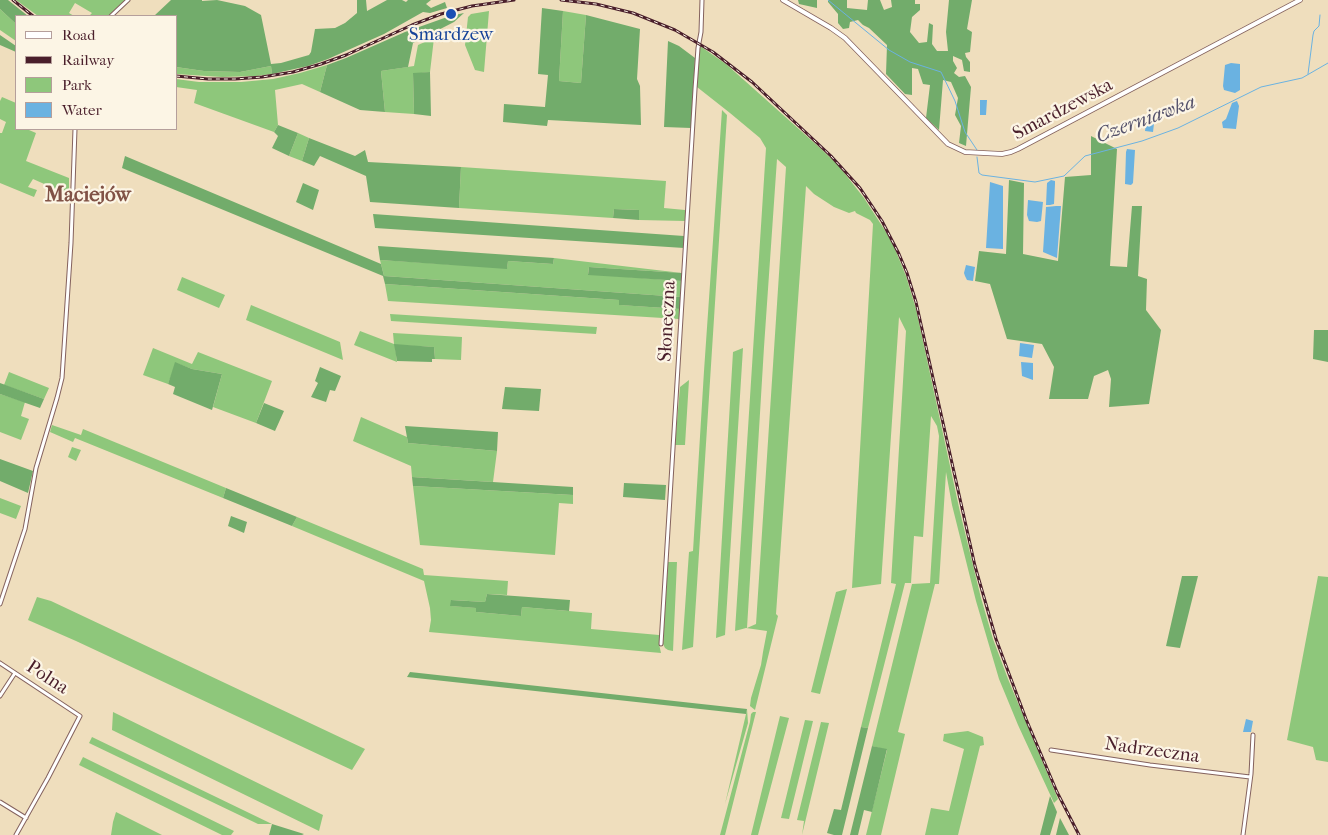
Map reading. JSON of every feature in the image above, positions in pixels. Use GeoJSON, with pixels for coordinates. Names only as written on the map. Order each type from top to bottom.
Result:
{"type":"FeatureCollection","features":[{"type":"Feature","properties":{"kind":"street"},"geometry":{"type":"LineString","coordinates":[[112,15],[128,0]]}},
{"type":"Feature","properties":{"kind":"street","name":"Słoneczna"},"geometry":{"type":"LineString","coordinates":[[661,644],[694,98],[701,32],[702,0]]}},
{"type":"Feature","properties":{"kind":"street","name":"Smardzewska"},"geometry":{"type":"LineString","coordinates":[[783,0],[845,38],[908,105],[948,144],[965,152],[1002,154],[1016,150],[1300,0]]}},
{"type":"Feature","properties":{"kind":"street"},"geometry":{"type":"LineString","coordinates":[[0,604],[26,528],[36,468],[62,378],[71,243],[75,130]]}},
{"type":"Feature","properties":{"kind":"street","name":"Polna"},"geometry":{"type":"LineString","coordinates":[[0,663],[80,716],[26,818]]}},
{"type":"Feature","properties":{"kind":"street"},"geometry":{"type":"LineString","coordinates":[[0,696],[15,673]]}},
{"type":"Feature","properties":{"kind":"street"},"geometry":{"type":"LineString","coordinates":[[1243,835],[1254,736]]}},
{"type":"Feature","properties":{"kind":"street","name":"Nadrzeczna"},"geometry":{"type":"LineString","coordinates":[[1051,750],[1157,766],[1250,777]]}},
{"type":"Feature","properties":{"kind":"street"},"geometry":{"type":"LineString","coordinates":[[0,802],[26,818],[16,835]]}},
{"type":"Feature","properties":{"kind":"green space"},"geometry":{"type":"Polygon","coordinates":[[[0,0],[8,0],[27,15],[15,15],[15,23],[0,9],[0,0]]]}},
{"type":"Feature","properties":{"kind":"green space"},"geometry":{"type":"Polygon","coordinates":[[[16,0],[128,0],[110,15],[90,15],[92,13],[75,3],[69,13],[72,15],[37,15],[16,0]]]}},
{"type":"Feature","properties":{"kind":"green space"},"geometry":{"type":"Polygon","coordinates":[[[171,0],[217,0],[245,6],[261,15],[271,64],[309,55],[315,29],[335,28],[345,23],[357,13],[357,0],[366,0],[367,11],[387,0],[402,0],[406,2],[408,0],[431,0],[426,4],[431,8],[445,2],[447,8],[430,13],[423,12],[384,34],[328,59],[308,66],[272,74],[271,66],[240,72],[204,71],[178,67],[178,15],[155,15],[171,0]]]}},
{"type":"Feature","properties":{"kind":"green space"},"geometry":{"type":"Polygon","coordinates":[[[798,0],[817,0],[817,8],[799,4],[798,0]]]}},
{"type":"Feature","properties":{"kind":"green space"},"geometry":{"type":"Polygon","coordinates":[[[828,0],[847,0],[847,8],[867,10],[868,0],[880,0],[884,10],[892,7],[891,0],[915,0],[915,4],[920,4],[920,10],[912,17],[910,32],[919,43],[927,42],[929,23],[933,25],[932,44],[937,51],[948,51],[946,32],[949,0],[972,0],[967,29],[972,32],[970,52],[965,53],[970,62],[970,72],[964,71],[962,60],[953,56],[953,61],[957,68],[954,73],[959,77],[965,76],[971,87],[966,146],[959,143],[961,126],[955,115],[958,98],[951,82],[943,80],[939,130],[926,118],[930,85],[923,84],[918,69],[912,68],[912,95],[905,94],[886,74],[887,45],[858,20],[850,22],[849,28],[843,29],[838,23],[838,14],[828,0]]]}},
{"type":"Feature","properties":{"kind":"green space"},"geometry":{"type":"Polygon","coordinates":[[[542,8],[563,11],[559,81],[581,83],[586,15],[640,29],[637,79],[640,86],[641,125],[548,120],[547,126],[503,122],[504,104],[545,107],[548,75],[538,74],[542,8]]]}},
{"type":"Feature","properties":{"kind":"green space"},"geometry":{"type":"Polygon","coordinates":[[[0,9],[15,23],[15,40],[0,30],[0,9]]]}},
{"type":"Feature","properties":{"kind":"green space"},"geometry":{"type":"Polygon","coordinates":[[[489,11],[484,72],[475,70],[465,45],[468,17],[471,14],[489,11]]]}},
{"type":"Feature","properties":{"kind":"green space"},"geometry":{"type":"Polygon","coordinates":[[[563,11],[586,15],[581,83],[559,81],[563,11]]]}},
{"type":"Feature","properties":{"kind":"green space"},"geometry":{"type":"Polygon","coordinates":[[[464,13],[454,22],[413,43],[408,67],[381,71],[385,112],[360,110],[320,92],[327,65],[405,32],[464,13]]]}},
{"type":"Feature","properties":{"kind":"green space"},"geometry":{"type":"Polygon","coordinates":[[[0,35],[15,45],[15,52],[0,45],[0,35]]]}},
{"type":"Feature","properties":{"kind":"green space"},"geometry":{"type":"Polygon","coordinates":[[[434,38],[430,72],[413,74],[414,114],[385,112],[381,71],[414,66],[418,45],[434,38]]]}},
{"type":"Feature","properties":{"kind":"green space"},"geometry":{"type":"Polygon","coordinates":[[[668,41],[679,46],[695,58],[691,128],[664,127],[668,41]]]}},
{"type":"Feature","properties":{"kind":"green space"},"geometry":{"type":"Polygon","coordinates":[[[700,46],[726,64],[838,165],[864,198],[895,249],[916,309],[960,512],[981,598],[993,639],[1008,679],[1058,799],[1054,803],[999,679],[976,601],[952,505],[946,472],[939,584],[935,584],[898,732],[905,734],[881,835],[866,835],[887,750],[872,746],[912,584],[930,583],[939,436],[937,426],[931,416],[923,537],[914,536],[911,583],[905,583],[868,728],[861,727],[896,584],[891,583],[906,331],[899,317],[881,584],[852,588],[873,224],[855,211],[849,213],[834,207],[814,194],[806,186],[776,614],[778,616],[755,710],[750,706],[761,665],[767,631],[746,628],[735,631],[766,148],[760,138],[697,87],[700,46]],[[777,159],[747,628],[756,624],[786,167],[777,159]]]}},
{"type":"Feature","properties":{"kind":"green space"},"geometry":{"type":"Polygon","coordinates":[[[327,65],[320,92],[302,84],[275,90],[278,125],[274,132],[194,103],[197,90],[178,87],[178,79],[199,82],[241,82],[273,79],[327,65]]]}},
{"type":"Feature","properties":{"kind":"green space"},"geometry":{"type":"Polygon","coordinates":[[[271,66],[272,74],[222,77],[178,74],[178,67],[204,71],[240,72],[271,66]]]}},
{"type":"Feature","properties":{"kind":"green space"},"geometry":{"type":"Polygon","coordinates":[[[430,72],[431,116],[414,114],[413,73],[430,72]]]}},
{"type":"Feature","properties":{"kind":"green space"},"geometry":{"type":"Polygon","coordinates":[[[2,97],[15,103],[15,130],[29,130],[36,133],[26,161],[69,178],[69,195],[33,179],[28,187],[37,190],[34,197],[0,183],[0,133],[2,133],[6,122],[0,119],[0,101],[2,97]]]}},
{"type":"Feature","properties":{"kind":"green space"},"geometry":{"type":"Polygon","coordinates":[[[722,110],[727,115],[693,647],[682,650],[689,552],[693,551],[722,110]]]}},
{"type":"Feature","properties":{"kind":"green space"},"geometry":{"type":"Polygon","coordinates":[[[278,125],[298,133],[289,156],[272,148],[278,136],[274,132],[278,125]]]}},
{"type":"Feature","properties":{"kind":"green space"},"geometry":{"type":"Polygon","coordinates":[[[298,133],[309,138],[302,161],[289,156],[298,133]]]}},
{"type":"Feature","properties":{"kind":"green space"},"geometry":{"type":"Polygon","coordinates":[[[1091,136],[1117,149],[1110,266],[1127,267],[1132,206],[1142,206],[1138,276],[1147,279],[1146,310],[1161,330],[1149,404],[1109,407],[1111,379],[1108,370],[1094,376],[1088,399],[1049,399],[1054,367],[1042,344],[1007,339],[990,284],[975,281],[979,251],[1006,254],[1009,180],[1024,183],[1023,254],[1058,261],[1065,177],[1091,175],[1091,136]]]}},
{"type":"Feature","properties":{"kind":"green space"},"geometry":{"type":"Polygon","coordinates":[[[309,138],[355,156],[365,150],[368,162],[461,167],[459,208],[370,202],[366,176],[320,156],[314,166],[302,161],[309,138]]]}},
{"type":"Feature","properties":{"kind":"green space"},"geometry":{"type":"Polygon","coordinates":[[[125,156],[381,264],[384,276],[681,297],[680,309],[619,305],[619,300],[385,284],[383,276],[122,168],[125,156]]]}},
{"type":"Feature","properties":{"kind":"green space"},"geometry":{"type":"Polygon","coordinates":[[[461,167],[666,181],[664,208],[685,210],[685,221],[639,220],[639,210],[614,209],[613,218],[459,208],[461,167]]]}},
{"type":"Feature","properties":{"kind":"green space"},"geometry":{"type":"Polygon","coordinates":[[[303,183],[319,190],[313,210],[296,202],[303,183]]]}},
{"type":"Feature","properties":{"kind":"green space"},"geometry":{"type":"Polygon","coordinates":[[[614,209],[639,210],[639,220],[613,218],[614,209]]]}},
{"type":"Feature","properties":{"kind":"green space"},"geometry":{"type":"Polygon","coordinates":[[[373,214],[684,236],[684,248],[375,228],[373,214]]]}},
{"type":"Feature","properties":{"kind":"green space"},"geometry":{"type":"Polygon","coordinates":[[[378,246],[554,258],[553,264],[508,261],[507,269],[380,260],[378,246]]]}},
{"type":"Feature","properties":{"kind":"green space"},"geometry":{"type":"Polygon","coordinates":[[[554,258],[682,273],[589,267],[588,274],[682,281],[681,297],[384,276],[380,260],[507,268],[508,261],[553,264],[554,258]]]}},
{"type":"Feature","properties":{"kind":"green space"},"geometry":{"type":"Polygon","coordinates":[[[589,267],[682,273],[682,281],[588,275],[589,267]]]}},
{"type":"Feature","properties":{"kind":"green space"},"geometry":{"type":"Polygon","coordinates":[[[182,277],[225,295],[219,308],[177,290],[182,277]]]}},
{"type":"Feature","properties":{"kind":"green space"},"geometry":{"type":"Polygon","coordinates":[[[385,284],[619,300],[620,305],[680,309],[679,319],[388,301],[385,284]]]}},
{"type":"Feature","properties":{"kind":"green space"},"geometry":{"type":"Polygon","coordinates":[[[251,305],[340,342],[343,360],[246,320],[251,305]]]}},
{"type":"Feature","properties":{"kind":"green space"},"geometry":{"type":"Polygon","coordinates":[[[390,314],[597,327],[596,334],[391,321],[390,314]]]}},
{"type":"Feature","properties":{"kind":"green space"},"geometry":{"type":"Polygon","coordinates":[[[1314,330],[1328,330],[1328,362],[1313,359],[1314,330]]]}},
{"type":"Feature","properties":{"kind":"green space"},"geometry":{"type":"Polygon","coordinates":[[[360,331],[394,344],[393,333],[462,337],[461,360],[435,359],[434,347],[395,345],[397,362],[354,345],[360,331]]]}},
{"type":"Feature","properties":{"kind":"green space"},"geometry":{"type":"Polygon","coordinates":[[[394,344],[434,347],[435,359],[432,359],[432,362],[397,361],[394,344]]]}},
{"type":"Feature","properties":{"kind":"green space"},"geometry":{"type":"Polygon","coordinates":[[[153,348],[192,364],[198,352],[272,381],[256,423],[213,407],[222,374],[192,369],[176,363],[168,384],[143,375],[153,348]]]}},
{"type":"Feature","properties":{"kind":"green space"},"geometry":{"type":"Polygon","coordinates":[[[743,348],[725,635],[716,638],[733,352],[743,348]]]}},
{"type":"Feature","properties":{"kind":"green space"},"geometry":{"type":"Polygon","coordinates":[[[175,362],[192,369],[222,374],[212,410],[173,394],[175,387],[168,384],[175,362]]]}},
{"type":"Feature","properties":{"kind":"green space"},"geometry":{"type":"Polygon","coordinates":[[[320,367],[341,376],[335,391],[330,390],[326,402],[311,397],[318,383],[315,381],[320,367]]]}},
{"type":"Feature","properties":{"kind":"green space"},"geometry":{"type":"Polygon","coordinates":[[[9,372],[49,388],[44,399],[4,385],[9,372]]]}},
{"type":"Feature","properties":{"kind":"green space"},"geometry":{"type":"Polygon","coordinates":[[[689,380],[685,445],[675,445],[680,387],[689,380]]]}},
{"type":"Feature","properties":{"kind":"green space"},"geometry":{"type":"Polygon","coordinates":[[[0,383],[44,399],[40,408],[0,394],[0,383]]]}},
{"type":"Feature","properties":{"kind":"green space"},"geometry":{"type":"Polygon","coordinates":[[[505,387],[541,389],[539,411],[502,409],[505,387]]]}},
{"type":"Feature","properties":{"kind":"green space"},"geometry":{"type":"Polygon","coordinates":[[[0,394],[25,402],[21,416],[29,419],[21,440],[0,432],[0,394]]]}},
{"type":"Feature","properties":{"kind":"green space"},"geometry":{"type":"Polygon","coordinates":[[[264,403],[284,411],[275,431],[256,423],[264,403]]]}},
{"type":"Feature","properties":{"kind":"green space"},"geometry":{"type":"Polygon","coordinates":[[[361,417],[407,437],[408,443],[497,451],[493,482],[412,477],[411,466],[353,441],[361,417]]]}},
{"type":"Feature","properties":{"kind":"green space"},"geometry":{"type":"Polygon","coordinates":[[[52,425],[81,435],[83,429],[226,488],[223,498],[75,438],[73,442],[50,432],[52,425]]]}},
{"type":"Feature","properties":{"kind":"green space"},"geometry":{"type":"Polygon","coordinates":[[[405,426],[498,432],[497,451],[408,443],[405,426]]]}},
{"type":"Feature","properties":{"kind":"green space"},"geometry":{"type":"Polygon","coordinates":[[[72,447],[81,450],[76,461],[68,457],[72,447]]]}},
{"type":"Feature","properties":{"kind":"green space"},"geometry":{"type":"Polygon","coordinates":[[[0,459],[33,471],[28,493],[0,481],[0,459]]]}},
{"type":"Feature","properties":{"kind":"green space"},"geometry":{"type":"Polygon","coordinates":[[[412,477],[573,487],[573,495],[413,486],[412,477]]]}},
{"type":"Feature","properties":{"kind":"green space"},"geometry":{"type":"Polygon","coordinates":[[[624,483],[666,485],[665,500],[623,497],[624,483]]]}},
{"type":"Feature","properties":{"kind":"green space"},"geometry":{"type":"Polygon","coordinates":[[[413,486],[573,495],[573,504],[559,503],[555,555],[420,545],[413,486]]]}},
{"type":"Feature","properties":{"kind":"green space"},"geometry":{"type":"Polygon","coordinates":[[[226,488],[297,517],[292,526],[223,498],[226,488]]]}},
{"type":"Feature","properties":{"kind":"green space"},"geometry":{"type":"Polygon","coordinates":[[[0,498],[21,506],[16,519],[0,513],[0,498]]]}},
{"type":"Feature","properties":{"kind":"green space"},"geometry":{"type":"Polygon","coordinates":[[[231,516],[247,522],[244,533],[228,526],[231,516]]]}},
{"type":"Feature","properties":{"kind":"green space"},"geometry":{"type":"Polygon","coordinates":[[[297,517],[423,569],[424,575],[508,581],[507,595],[487,594],[485,602],[452,600],[451,606],[477,608],[476,612],[521,616],[522,607],[592,613],[591,629],[659,635],[661,653],[429,632],[430,608],[424,581],[292,526],[297,517]]]}},
{"type":"Feature","properties":{"kind":"green space"},"geometry":{"type":"Polygon","coordinates":[[[668,562],[677,562],[673,651],[665,648],[663,644],[668,562]]]}},
{"type":"Feature","properties":{"kind":"green space"},"geometry":{"type":"Polygon","coordinates":[[[1182,576],[1198,576],[1180,648],[1166,646],[1182,576]]]}},
{"type":"Feature","properties":{"kind":"green space"},"geometry":{"type":"Polygon","coordinates":[[[1318,576],[1328,577],[1328,762],[1316,760],[1313,747],[1287,740],[1318,576]]]}},
{"type":"Feature","properties":{"kind":"green space"},"geometry":{"type":"Polygon","coordinates":[[[847,589],[820,694],[811,692],[836,592],[847,589]]]}},
{"type":"Feature","properties":{"kind":"green space"},"geometry":{"type":"Polygon","coordinates":[[[487,594],[570,600],[569,611],[522,607],[521,616],[476,612],[476,608],[450,606],[451,600],[485,602],[487,594]]]}},
{"type":"Feature","properties":{"kind":"green space"},"geometry":{"type":"Polygon","coordinates":[[[37,597],[51,601],[365,749],[352,770],[28,620],[37,597]]]}},
{"type":"Feature","properties":{"kind":"green space"},"geometry":{"type":"Polygon","coordinates":[[[410,672],[747,709],[746,714],[407,677],[410,672]]]}},
{"type":"Feature","properties":{"kind":"green space"},"geometry":{"type":"Polygon","coordinates":[[[747,709],[748,723],[725,804],[746,714],[747,709]]]}},
{"type":"Feature","properties":{"kind":"green space"},"geometry":{"type":"Polygon","coordinates":[[[113,712],[323,815],[319,831],[112,730],[113,712]]]}},
{"type":"Feature","properties":{"kind":"green space"},"geometry":{"type":"Polygon","coordinates":[[[756,712],[725,835],[720,835],[751,714],[756,712]]]}},
{"type":"Feature","properties":{"kind":"green space"},"geometry":{"type":"Polygon","coordinates":[[[780,716],[789,718],[758,835],[751,835],[780,716]]]}},
{"type":"Feature","properties":{"kind":"green space"},"geometry":{"type":"Polygon","coordinates":[[[805,720],[813,721],[789,819],[781,818],[805,720]]]}},
{"type":"Feature","properties":{"kind":"green space"},"geometry":{"type":"Polygon","coordinates":[[[821,722],[829,723],[802,835],[804,821],[797,820],[821,722]]]}},
{"type":"Feature","properties":{"kind":"green space"},"geometry":{"type":"Polygon","coordinates":[[[861,727],[868,728],[842,835],[834,835],[827,833],[834,809],[841,810],[861,727]]]}},
{"type":"Feature","properties":{"kind":"green space"},"geometry":{"type":"Polygon","coordinates":[[[968,731],[983,737],[984,745],[980,746],[958,835],[925,835],[931,808],[949,811],[964,749],[943,741],[944,734],[968,731]]]}},
{"type":"Feature","properties":{"kind":"green space"},"geometry":{"type":"Polygon","coordinates":[[[92,737],[272,824],[258,824],[89,743],[92,737]]]}},
{"type":"Feature","properties":{"kind":"green space"},"geometry":{"type":"Polygon","coordinates":[[[872,746],[887,749],[872,812],[864,810],[858,835],[850,835],[872,746]]]}},
{"type":"Feature","properties":{"kind":"green space"},"geometry":{"type":"Polygon","coordinates":[[[83,757],[234,831],[231,835],[222,835],[79,765],[83,757]]]}},
{"type":"Feature","properties":{"kind":"green space"},"geometry":{"type":"Polygon","coordinates":[[[1050,796],[1057,812],[1050,835],[1040,835],[1050,796]]]}},
{"type":"Feature","properties":{"kind":"green space"},"geometry":{"type":"Polygon","coordinates":[[[116,812],[162,835],[111,835],[116,812]]]}},
{"type":"Feature","properties":{"kind":"green space"},"geometry":{"type":"Polygon","coordinates":[[[1060,818],[1069,835],[1056,835],[1060,818]]]}},
{"type":"Feature","properties":{"kind":"green space"},"geometry":{"type":"Polygon","coordinates":[[[272,824],[304,834],[269,835],[272,824]]]}},
{"type":"Feature","properties":{"kind":"water"},"geometry":{"type":"Polygon","coordinates":[[[1231,63],[1240,64],[1240,90],[1235,93],[1224,90],[1223,86],[1225,65],[1231,63]]]}},
{"type":"Feature","properties":{"kind":"water"},"geometry":{"type":"Polygon","coordinates":[[[980,100],[987,100],[986,115],[980,115],[980,100]]]}},
{"type":"Feature","properties":{"kind":"water"},"geometry":{"type":"Polygon","coordinates":[[[1237,101],[1239,106],[1236,129],[1223,128],[1222,122],[1226,119],[1232,103],[1237,101]]]}},
{"type":"Feature","properties":{"kind":"water"},"geometry":{"type":"Polygon","coordinates":[[[1147,115],[1155,115],[1153,132],[1145,131],[1147,115]]]}},
{"type":"Feature","properties":{"kind":"water"},"geometry":{"type":"Polygon","coordinates":[[[1127,149],[1135,150],[1133,183],[1131,185],[1125,184],[1127,149]]]}},
{"type":"Feature","properties":{"kind":"water"},"geometry":{"type":"Polygon","coordinates":[[[1051,180],[1055,181],[1054,204],[1046,205],[1047,183],[1051,180]]]}},
{"type":"Feature","properties":{"kind":"water"},"geometry":{"type":"Polygon","coordinates":[[[990,182],[1003,186],[1003,249],[986,248],[990,182]]]}},
{"type":"Feature","properties":{"kind":"water"},"geometry":{"type":"Polygon","coordinates":[[[1028,200],[1043,202],[1041,221],[1029,221],[1027,215],[1028,200]]]}},
{"type":"Feature","properties":{"kind":"water"},"geometry":{"type":"Polygon","coordinates":[[[1061,206],[1057,258],[1043,252],[1046,207],[1061,206]]]}},
{"type":"Feature","properties":{"kind":"water"},"geometry":{"type":"Polygon","coordinates":[[[966,265],[975,267],[973,281],[967,280],[965,276],[966,265]]]}},
{"type":"Feature","properties":{"kind":"water"},"geometry":{"type":"Polygon","coordinates":[[[1020,343],[1034,345],[1032,358],[1019,356],[1020,343]]]}},
{"type":"Feature","properties":{"kind":"water"},"geometry":{"type":"Polygon","coordinates":[[[1021,362],[1033,363],[1033,380],[1022,376],[1021,362]]]}},
{"type":"Feature","properties":{"kind":"water"},"geometry":{"type":"Polygon","coordinates":[[[1246,719],[1253,721],[1251,732],[1243,732],[1246,719]]]}},
{"type":"Feature","properties":{"kind":"waterway","name":"Czerniawka"},"geometry":{"type":"LineString","coordinates":[[828,0],[889,50],[910,62],[941,72],[955,101],[965,132],[977,150]]}},
{"type":"Feature","properties":{"kind":"waterway","name":"Czerniawka"},"geometry":{"type":"LineString","coordinates":[[1308,74],[1313,35],[1319,26],[1320,15]]}},
{"type":"Feature","properties":{"kind":"waterway","name":"Czerniawka"},"geometry":{"type":"LineString","coordinates":[[977,157],[979,173],[982,175],[1035,182],[1064,176],[1085,156],[1142,141],[1178,128],[1261,87],[1302,78],[1328,63]]}},
{"type":"Feature","properties":{"kind":"railway"},"geometry":{"type":"LineString","coordinates":[[13,0],[32,15]]}},
{"type":"Feature","properties":{"kind":"railway"},"geometry":{"type":"LineString","coordinates":[[178,76],[235,79],[293,72],[346,55],[441,14],[472,6],[514,0]]}},
{"type":"Feature","properties":{"kind":"railway"},"geometry":{"type":"LineString","coordinates":[[561,0],[596,4],[633,13],[675,30],[713,52],[752,82],[831,156],[860,188],[882,221],[907,273],[916,302],[975,566],[996,639],[1026,719],[1057,792],[1079,835]]}},
{"type":"Feature","properties":{"kind":"place","name":"Smardzew"},"geometry":{"type":"Point","coordinates":[451,14]}},
{"type":"Feature","properties":{"kind":"district","name":"Maciejów"},"geometry":{"type":"Point","coordinates":[88,196]}}]}
